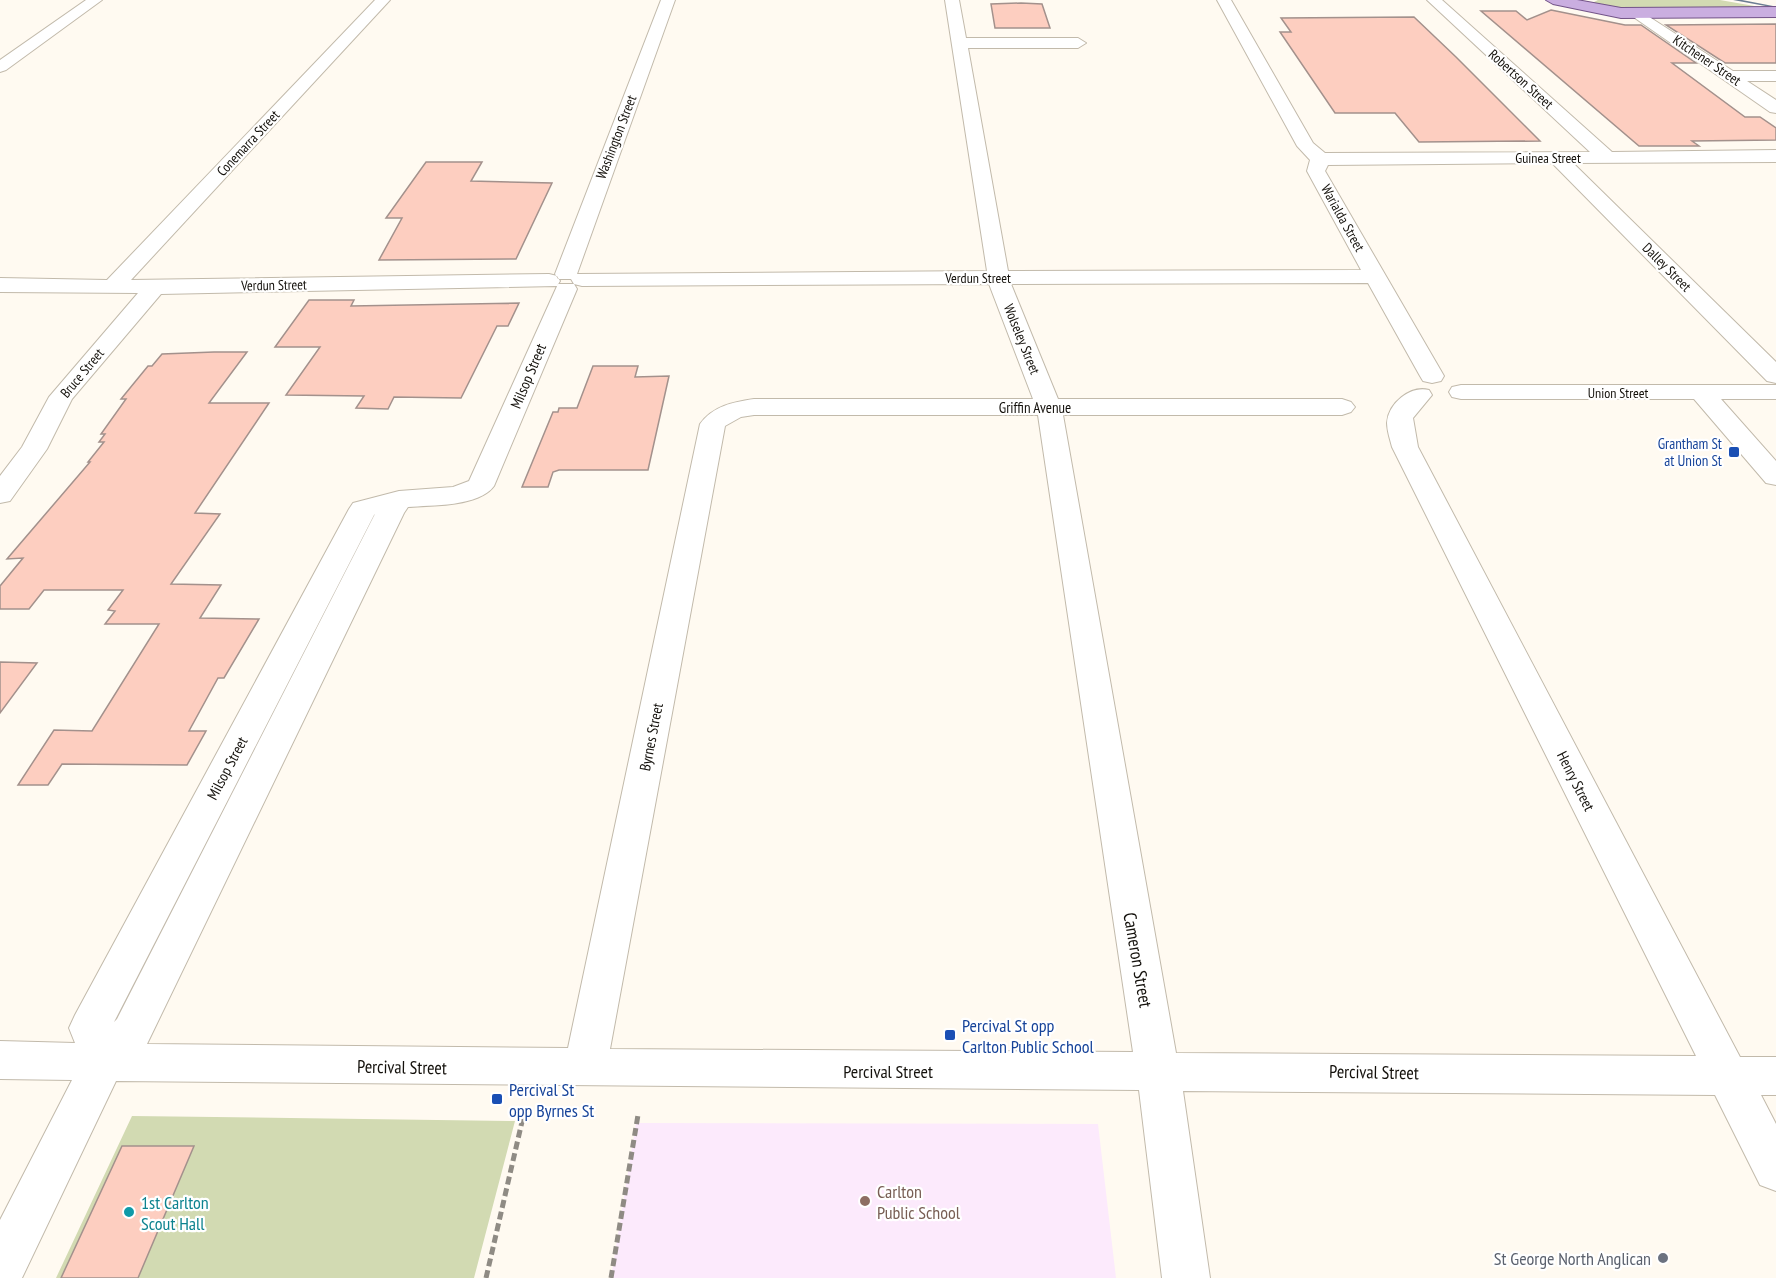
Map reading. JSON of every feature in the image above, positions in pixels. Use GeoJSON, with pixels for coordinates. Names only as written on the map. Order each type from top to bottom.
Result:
{"type":"FeatureCollection","features":[{"type":"Feature","properties":{"kind":"main road"},"geometry":{"type":"LineString","coordinates":[[1553,0],[1604,11],[1636,13],[1776,12]]}},
{"type":"Feature","properties":{"kind":"street"},"geometry":{"type":"LineString","coordinates":[[0,67],[95,0]]}},
{"type":"Feature","properties":{"kind":"street","name":"Conemarra Street"},"geometry":{"type":"LineString","coordinates":[[114,285],[383,0]]}},
{"type":"Feature","properties":{"kind":"street","name":"Washington Street"},"geometry":{"type":"LineString","coordinates":[[566,281],[587,212],[668,0]]}},
{"type":"Feature","properties":{"kind":"street","name":"Wolseley Street"},"geometry":{"type":"LineString","coordinates":[[952,0],[1000,286],[1049,407],[1087,642]]}},
{"type":"Feature","properties":{"kind":"street"},"geometry":{"type":"LineString","coordinates":[[1224,0],[1306,146],[1320,159]]}},
{"type":"Feature","properties":{"kind":"street","name":"Robertson Street"},"geometry":{"type":"LineString","coordinates":[[1434,0],[1608,158]]}},
{"type":"Feature","properties":{"kind":"street","name":"Kitchener Street"},"geometry":{"type":"LineString","coordinates":[[1636,13],[1776,108]]}},
{"type":"Feature","properties":{"kind":"street"},"geometry":{"type":"LineString","coordinates":[[961,43],[1078,43]]}},
{"type":"Feature","properties":{"kind":"street"},"geometry":{"type":"LineString","coordinates":[[1732,76],[1776,76]]}},
{"type":"Feature","properties":{"kind":"street","name":"Guinea Street"},"geometry":{"type":"LineString","coordinates":[[1320,159],[1776,156]]}},
{"type":"Feature","properties":{"kind":"street","name":"Warialda Street"},"geometry":{"type":"LineString","coordinates":[[1320,159],[1316,171],[1375,276],[1426,386]]}},
{"type":"Feature","properties":{"kind":"street","name":"Dalley Street"},"geometry":{"type":"LineString","coordinates":[[1558,159],[1776,376]]}},
{"type":"Feature","properties":{"kind":"street","name":"Verdun Street"},"geometry":{"type":"LineString","coordinates":[[0,285],[155,287],[566,281],[1375,276]]}},
{"type":"Feature","properties":{"kind":"street","name":"Milsop Street"},"geometry":{"type":"LineString","coordinates":[[0,1270],[104,1062],[132,1032],[385,523],[399,499],[458,495],[480,486],[566,281]]}},
{"type":"Feature","properties":{"kind":"street","name":"Bruce Street"},"geometry":{"type":"LineString","coordinates":[[0,495],[34,449],[61,397],[155,287]]}},
{"type":"Feature","properties":{"kind":"street","name":"Union Street"},"geometry":{"type":"LineString","coordinates":[[1426,386],[1450,380],[1458,386],[1461,392],[1776,392]]}},
{"type":"Feature","properties":{"kind":"street","name":"Henry Street"},"geometry":{"type":"LineString","coordinates":[[1426,386],[1401,412],[1399,418],[1405,447],[1776,1170]]}},
{"type":"Feature","properties":{"kind":"street"},"geometry":{"type":"LineString","coordinates":[[1702,393],[1776,477]]}},
{"type":"Feature","properties":{"kind":"street","name":"Griffin Avenue"},"geometry":{"type":"LineString","coordinates":[[729,412],[754,407],[1342,407]]}},
{"type":"Feature","properties":{"kind":"street","name":"Byrnes Street"},"geometry":{"type":"LineString","coordinates":[[585,1068],[714,424],[729,412]]}},
{"type":"Feature","properties":{"kind":"street","name":"Cameron Street"},"geometry":{"type":"LineString","coordinates":[[1087,642],[1157,1070],[1186,1278]]}},
{"type":"Feature","properties":{"kind":"street","name":"Percival Street"},"geometry":{"type":"LineString","coordinates":[[0,1060],[585,1068],[1034,1072],[1157,1070],[1776,1076]]}},
{"type":"Feature","properties":{"kind":"path"},"geometry":{"type":"LineString","coordinates":[[486,1278],[524,1113]]}},
{"type":"Feature","properties":{"kind":"path"},"geometry":{"type":"LineString","coordinates":[[611,1278],[638,1115]]}},
{"type":"Feature","properties":{"kind":"shaded area","name":"Carlton Public School"},"geometry":{"type":"Polygon","coordinates":[[[636,1123],[1098,1124],[1116,1278],[611,1278],[636,1123]]]}},
{"type":"Feature","properties":{"kind":"green space"},"geometry":{"type":"Polygon","coordinates":[[[1598,0],[1720,0],[1760,7],[1610,7],[1592,3],[1598,0]]]}},
{"type":"Feature","properties":{"kind":"green space"},"geometry":{"type":"Polygon","coordinates":[[[132,1116],[515,1121],[474,1278],[56,1278],[132,1116]]]}},
{"type":"Feature","properties":{"kind":"building"},"geometry":{"type":"Polygon","coordinates":[[[991,4],[1042,4],[1050,28],[995,28],[991,4]]]}},
{"type":"Feature","properties":{"kind":"building"},"geometry":{"type":"Polygon","coordinates":[[[1551,10],[1625,25],[1641,25],[1696,63],[1672,63],[1745,117],[1760,117],[1776,128],[1776,140],[1692,141],[1699,146],[1639,146],[1481,11],[1516,11],[1527,20],[1551,10]]]}},
{"type":"Feature","properties":{"kind":"building"},"geometry":{"type":"Polygon","coordinates":[[[1414,17],[1540,141],[1419,142],[1395,113],[1335,113],[1280,32],[1291,32],[1281,18],[1414,17]]]}},
{"type":"Feature","properties":{"kind":"building"},"geometry":{"type":"Polygon","coordinates":[[[1776,24],[1776,63],[1725,63],[1666,25],[1776,24]]]}},
{"type":"Feature","properties":{"kind":"building"},"geometry":{"type":"Polygon","coordinates":[[[426,162],[482,162],[471,181],[552,183],[516,259],[379,260],[402,218],[386,218],[426,162]]]}},
{"type":"Feature","properties":{"kind":"building"},"geometry":{"type":"Polygon","coordinates":[[[309,300],[354,300],[351,306],[519,303],[508,326],[497,326],[461,398],[394,397],[388,409],[356,408],[364,396],[286,395],[320,347],[275,347],[309,300]]]}},
{"type":"Feature","properties":{"kind":"building"},"geometry":{"type":"Polygon","coordinates":[[[247,352],[209,403],[269,403],[195,513],[220,514],[171,584],[221,585],[200,618],[259,619],[224,678],[218,678],[189,731],[206,731],[187,765],[62,764],[48,785],[18,785],[54,730],[92,731],[159,624],[105,624],[115,611],[108,610],[123,590],[44,590],[29,609],[0,609],[0,586],[23,558],[7,559],[90,462],[88,462],[104,442],[99,442],[105,434],[101,434],[126,399],[121,399],[148,366],[152,366],[162,354],[247,352]]]}},
{"type":"Feature","properties":{"kind":"building"},"geometry":{"type":"Polygon","coordinates":[[[593,366],[638,366],[635,377],[669,376],[648,470],[559,470],[553,472],[548,487],[522,487],[553,412],[558,412],[559,408],[577,408],[593,366]]]}},
{"type":"Feature","properties":{"kind":"building"},"geometry":{"type":"Polygon","coordinates":[[[0,662],[37,663],[0,713],[0,662]]]}},
{"type":"Feature","properties":{"kind":"building","name":"1st Carlton Scout Hall"},"geometry":{"type":"Polygon","coordinates":[[[122,1146],[194,1146],[138,1278],[61,1278],[122,1146]]]}},
{"type":"Feature","properties":{"kind":"waterway"},"geometry":{"type":"LineString","coordinates":[[1735,0],[1771,6]]}},
{"type":"Feature","properties":{"kind":"place","name":"Grantham St at Union St"},"geometry":{"type":"Point","coordinates":[1734,452]}},
{"type":"Feature","properties":{"kind":"place","name":"Percival St opp Carlton Public School"},"geometry":{"type":"Point","coordinates":[950,1035]}},
{"type":"Feature","properties":{"kind":"place","name":"Percival St opp Byrnes St"},"geometry":{"type":"Point","coordinates":[497,1099]}},
{"type":"Feature","properties":{"kind":"place","name":"Carlton Public School"},"geometry":{"type":"Point","coordinates":[865,1201]}},
{"type":"Feature","properties":{"kind":"place","name":"1st Carlton Scout Hall"},"geometry":{"type":"Point","coordinates":[129,1212]}},
{"type":"Feature","properties":{"kind":"place","name":"St George North Anglican"},"geometry":{"type":"Point","coordinates":[1663,1258]}}]}
